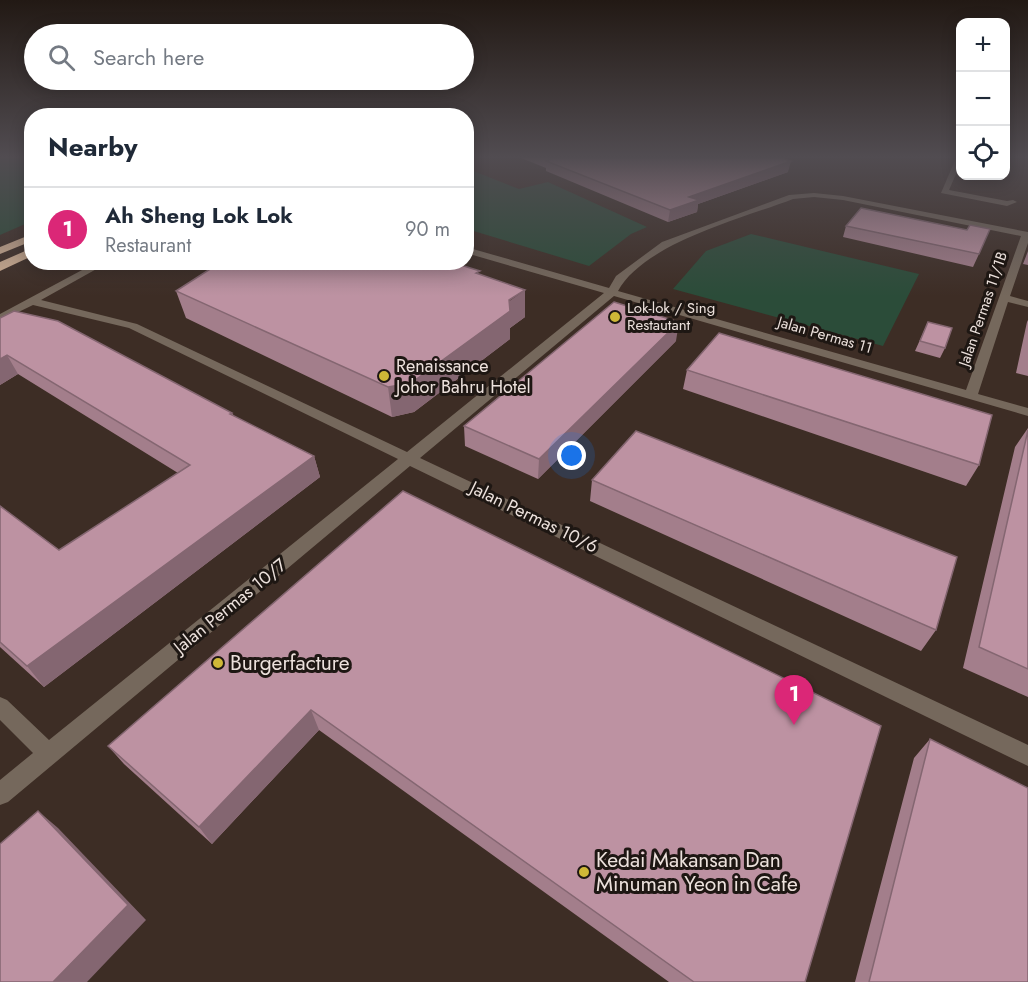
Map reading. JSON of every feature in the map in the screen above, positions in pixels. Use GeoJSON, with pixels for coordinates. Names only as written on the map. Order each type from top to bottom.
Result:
{"type":"FeatureCollection","features":[{"type":"Feature","properties":{"kind":"highway"},"geometry":{"type":"LineString","coordinates":[[0,251],[24,240]]}},
{"type":"Feature","properties":{"kind":"highway"},"geometry":{"type":"LineString","coordinates":[[0,267],[24,255]]}},
{"type":"Feature","properties":{"kind":"street","name":"Jalan Permas 10/7"},"geometry":{"type":"LineString","coordinates":[[0,794],[612,292],[620,278],[664,244],[777,204]]}},
{"type":"Feature","properties":{"kind":"street","name":"Jalan Permas 10/7"},"geometry":{"type":"LineString","coordinates":[[872,204],[1027,235]]}},
{"type":"Feature","properties":{"kind":"street","name":"Jalan Permas 11/1B"},"geometry":{"type":"LineString","coordinates":[[971,394],[1027,235]]}},
{"type":"Feature","properties":{"kind":"street","name":"Jalan Permas 11"},"geometry":{"type":"LineString","coordinates":[[474,252],[1028,412]]}},
{"type":"Feature","properties":{"kind":"street"},"geometry":{"type":"LineString","coordinates":[[0,318],[90,270]]}},
{"type":"Feature","properties":{"kind":"street"},"geometry":{"type":"LineString","coordinates":[[1004,298],[1028,304]]}},
{"type":"Feature","properties":{"kind":"street","name":"Jalan Permas 10/6"},"geometry":{"type":"LineString","coordinates":[[31,301],[134,326],[1028,756]]}},
{"type":"Feature","properties":{"kind":"street"},"geometry":{"type":"LineString","coordinates":[[0,706],[49,754]]}},
{"type":"Feature","properties":{"kind":"green space"},"geometry":{"type":"Polygon","coordinates":[[[0,204],[24,204],[24,224],[0,235],[0,204]]]}},
{"type":"Feature","properties":{"kind":"green space"},"geometry":{"type":"Polygon","coordinates":[[[474,204],[596,204],[647,227],[631,234],[589,266],[474,231],[474,204]]]}},
{"type":"Feature","properties":{"kind":"green space"},"geometry":{"type":"Polygon","coordinates":[[[751,234],[919,274],[883,346],[673,289],[706,251],[751,234]]]}},
{"type":"Feature","properties":{"kind":"building"},"geometry":{"type":"Polygon","coordinates":[[[654,204],[688,204],[670,210],[654,204]]]}},
{"type":"Feature","properties":{"kind":"building"},"geometry":{"type":"Polygon","coordinates":[[[861,208],[967,230],[970,225],[990,229],[979,254],[846,226],[861,208]]]}},
{"type":"Feature","properties":{"kind":"building","name":"Renaissance Johor Bahru Hotel"},"geometry":{"type":"Polygon","coordinates":[[[474,269],[480,271],[476,273],[525,290],[509,300],[510,311],[411,383],[388,387],[176,291],[209,270],[474,269]]]}},
{"type":"Feature","properties":{"kind":"building"},"geometry":{"type":"Polygon","coordinates":[[[614,302],[679,322],[539,459],[464,426],[614,302]]]}},
{"type":"Feature","properties":{"kind":"building"},"geometry":{"type":"Polygon","coordinates":[[[14,311],[58,321],[232,413],[230,414],[314,456],[27,666],[0,642],[0,506],[59,550],[190,465],[7,355],[0,359],[0,318],[14,311]]]}},
{"type":"Feature","properties":{"kind":"building"},"geometry":{"type":"Polygon","coordinates":[[[928,322],[952,328],[945,348],[920,341],[928,322]]]}},
{"type":"Feature","properties":{"kind":"building"},"geometry":{"type":"Polygon","coordinates":[[[719,333],[992,415],[979,465],[687,370],[719,333]]]}},
{"type":"Feature","properties":{"kind":"building"},"geometry":{"type":"Polygon","coordinates":[[[1028,430],[1028,669],[979,647],[1028,430]]]}},
{"type":"Feature","properties":{"kind":"building"},"geometry":{"type":"Polygon","coordinates":[[[636,431],[957,557],[936,630],[592,480],[636,431]]]}},
{"type":"Feature","properties":{"kind":"building"},"geometry":{"type":"Polygon","coordinates":[[[403,491],[881,726],[805,982],[694,982],[311,710],[199,827],[108,746],[403,491]]]}},
{"type":"Feature","properties":{"kind":"building"},"geometry":{"type":"Polygon","coordinates":[[[930,739],[1028,788],[1028,982],[869,982],[930,739]]]}},
{"type":"Feature","properties":{"kind":"building"},"geometry":{"type":"Polygon","coordinates":[[[38,811],[128,905],[53,982],[0,982],[0,844],[38,811]]]}},
{"type":"Feature","properties":{"kind":"place","name":"Lok-lok / Sing Restautant"},"geometry":{"type":"Point","coordinates":[615,317]}},
{"type":"Feature","properties":{"kind":"place","name":"Renaissance Johor Bahru Hotel"},"geometry":{"type":"Point","coordinates":[384,376]}},
{"type":"Feature","properties":{"kind":"place","name":"Burgerfacture"},"geometry":{"type":"Point","coordinates":[218,663]}},
{"type":"Feature","properties":{"kind":"place","name":"Ah Sheng Lok Lok"},"geometry":{"type":"Point","coordinates":[794,725]}},
{"type":"Feature","properties":{"kind":"place","name":"Kedai Makansan Dan Minuman Yeon in Cafe"},"geometry":{"type":"Point","coordinates":[584,872]}}]}
